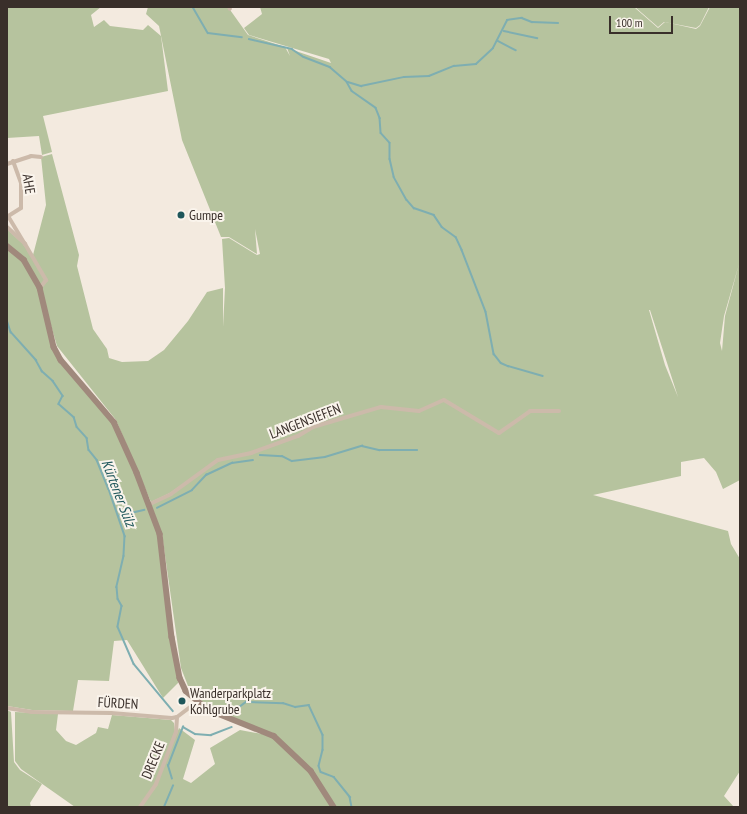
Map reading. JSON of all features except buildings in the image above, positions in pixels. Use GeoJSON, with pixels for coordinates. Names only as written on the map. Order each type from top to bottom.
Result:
{"type":"FeatureCollection","features":[{"type":"Feature","properties":{"kind":"main road"},"geometry":{"type":"LineString","coordinates":[[7,246],[24,260],[40,288],[54,347],[61,360],[114,422],[150,504],[160,534],[172,637],[180,678],[186,691],[197,702],[214,712],[274,736],[311,771],[334,807]]}},
{"type":"Feature","properties":{"kind":"street","name":"AHE"},"geometry":{"type":"LineString","coordinates":[[7,164],[13,161],[41,157]]}},
{"type":"Feature","properties":{"kind":"street","name":"AHE"},"geometry":{"type":"LineString","coordinates":[[13,161],[21,183],[21,208],[8,216],[46,280],[40,288]]}},
{"type":"Feature","properties":{"kind":"street","name":"AHE"},"geometry":{"type":"LineString","coordinates":[[7,227],[25,244]]}},
{"type":"Feature","properties":{"kind":"street","name":"LANGENSIEFEN"},"geometry":{"type":"LineString","coordinates":[[150,504],[171,494],[218,460],[251,453],[298,436],[312,427],[381,407],[419,411],[444,400],[499,433],[530,411],[559,411]]}},
{"type":"Feature","properties":{"kind":"street"},"geometry":{"type":"LineString","coordinates":[[177,717],[197,702]]}},
{"type":"Feature","properties":{"kind":"street","name":"FÜRDEN"},"geometry":{"type":"LineString","coordinates":[[7,708],[31,712],[177,717]]}},
{"type":"Feature","properties":{"kind":"street","name":"DRECKE"},"geometry":{"type":"LineString","coordinates":[[140,807],[156,784],[176,732],[177,717]]}},
{"type":"Feature","properties":{"kind":"green space"},"geometry":{"type":"Polygon","coordinates":[[[7,7],[101,7],[91,15],[94,27],[104,20],[110,26],[143,30],[148,25],[161,36],[168,91],[43,116],[52,152],[42,155],[39,136],[7,138],[7,7]]]}},
{"type":"Feature","properties":{"kind":"green space"},"geometry":{"type":"Polygon","coordinates":[[[148,7],[228,7],[248,35],[285,47],[290,56],[287,48],[331,63],[329,59],[249,35],[244,28],[262,14],[260,7],[634,7],[658,28],[665,22],[696,29],[700,26],[710,7],[740,7],[740,480],[723,489],[716,472],[704,458],[681,462],[681,476],[593,495],[728,531],[731,544],[740,559],[740,771],[724,796],[734,807],[141,807],[155,788],[179,728],[195,740],[183,779],[191,783],[215,764],[210,748],[240,730],[273,736],[211,708],[190,691],[181,668],[162,534],[151,504],[171,495],[218,459],[170,493],[151,502],[116,420],[57,346],[40,288],[46,281],[33,255],[46,205],[41,157],[52,154],[79,255],[77,266],[93,329],[107,349],[109,358],[122,362],[148,361],[164,350],[188,321],[207,292],[223,288],[223,327],[225,288],[222,239],[229,238],[257,255],[260,254],[255,229],[257,254],[229,237],[221,237],[182,140],[159,26],[146,14],[148,7]],[[739,264],[724,316],[720,343],[722,351],[725,316],[739,264]],[[650,310],[665,365],[678,397],[650,310]]]}},
{"type":"Feature","properties":{"kind":"green space"},"geometry":{"type":"Polygon","coordinates":[[[635,7],[709,7],[700,25],[696,28],[664,22],[658,27],[635,7]]]}},
{"type":"Feature","properties":{"kind":"green space"},"geometry":{"type":"Polygon","coordinates":[[[8,230],[24,245],[45,280],[40,287],[34,274],[7,245],[8,230]]]}},
{"type":"Feature","properties":{"kind":"green space"},"geometry":{"type":"Polygon","coordinates":[[[7,247],[23,261],[39,288],[53,347],[112,423],[128,452],[158,535],[170,639],[179,682],[163,698],[127,640],[114,641],[109,681],[78,680],[73,711],[32,710],[7,706],[7,247]]]}},
{"type":"Feature","properties":{"kind":"green space"},"geometry":{"type":"Polygon","coordinates":[[[7,710],[11,712],[14,762],[20,770],[42,784],[30,803],[31,807],[7,807],[7,710]]]}},
{"type":"Feature","properties":{"kind":"green space"},"geometry":{"type":"Polygon","coordinates":[[[15,712],[58,714],[56,730],[66,741],[76,745],[96,733],[98,727],[108,729],[112,715],[171,720],[174,723],[175,732],[155,786],[139,807],[75,807],[21,769],[15,761],[15,712]]]}},
{"type":"Feature","properties":{"kind":"waterway"},"geometry":{"type":"LineString","coordinates":[[193,7],[208,33],[242,37]]}},
{"type":"Feature","properties":{"kind":"waterway"},"geometry":{"type":"LineString","coordinates":[[348,82],[361,86],[404,77],[429,76],[454,66],[476,64],[493,48],[507,20],[522,18],[532,22],[558,23]]}},
{"type":"Feature","properties":{"kind":"waterway"},"geometry":{"type":"LineString","coordinates":[[504,31],[537,38]]}},
{"type":"Feature","properties":{"kind":"waterway"},"geometry":{"type":"LineString","coordinates":[[249,39],[292,49],[304,57],[330,67],[347,82],[352,91],[376,108],[380,118],[381,133],[390,143],[390,159],[394,177],[407,200],[414,208],[434,215],[442,227],[456,237],[486,312],[494,354],[501,363],[543,376]]}},
{"type":"Feature","properties":{"kind":"waterway"},"geometry":{"type":"LineString","coordinates":[[498,41],[516,50]]}},
{"type":"Feature","properties":{"kind":"waterway","name":"Kürtener Sülz"},"geometry":{"type":"LineString","coordinates":[[7,320],[11,332],[36,360],[42,371],[53,381],[63,396],[59,404],[74,417],[77,427],[87,438],[89,450],[97,460],[109,489],[125,536],[124,556],[117,587],[118,599],[122,606],[118,627],[134,664],[173,711]]}},
{"type":"Feature","properties":{"kind":"waterway"},"geometry":{"type":"LineString","coordinates":[[260,455],[282,456],[292,461],[325,457],[362,446],[380,450],[417,450]]}},
{"type":"Feature","properties":{"kind":"waterway"},"geometry":{"type":"LineString","coordinates":[[157,508],[192,490],[206,475],[232,463],[253,460]]}},
{"type":"Feature","properties":{"kind":"waterway"},"geometry":{"type":"LineString","coordinates":[[118,516],[144,510]]}},
{"type":"Feature","properties":{"kind":"waterway","name":"Kürtener Sülz"},"geometry":{"type":"LineString","coordinates":[[235,710],[246,702],[283,703],[295,707],[309,705],[323,735],[323,750],[319,766],[321,772],[334,777],[350,797],[352,807]]}},
{"type":"Feature","properties":{"kind":"waterway","name":"Kürtener Sülz"},"geometry":{"type":"LineString","coordinates":[[172,779],[168,766],[183,727],[195,734],[211,735],[232,727]]}},
{"type":"Feature","properties":{"kind":"waterway"},"geometry":{"type":"LineString","coordinates":[[164,807],[173,786]]}},
{"type":"Feature","properties":{"kind":"place","name":"Gumpe"},"geometry":{"type":"Point","coordinates":[181,215]}},
{"type":"Feature","properties":{"kind":"place","name":"Wanderparkplatz Kohlgrube"},"geometry":{"type":"Point","coordinates":[182,701]}}]}
